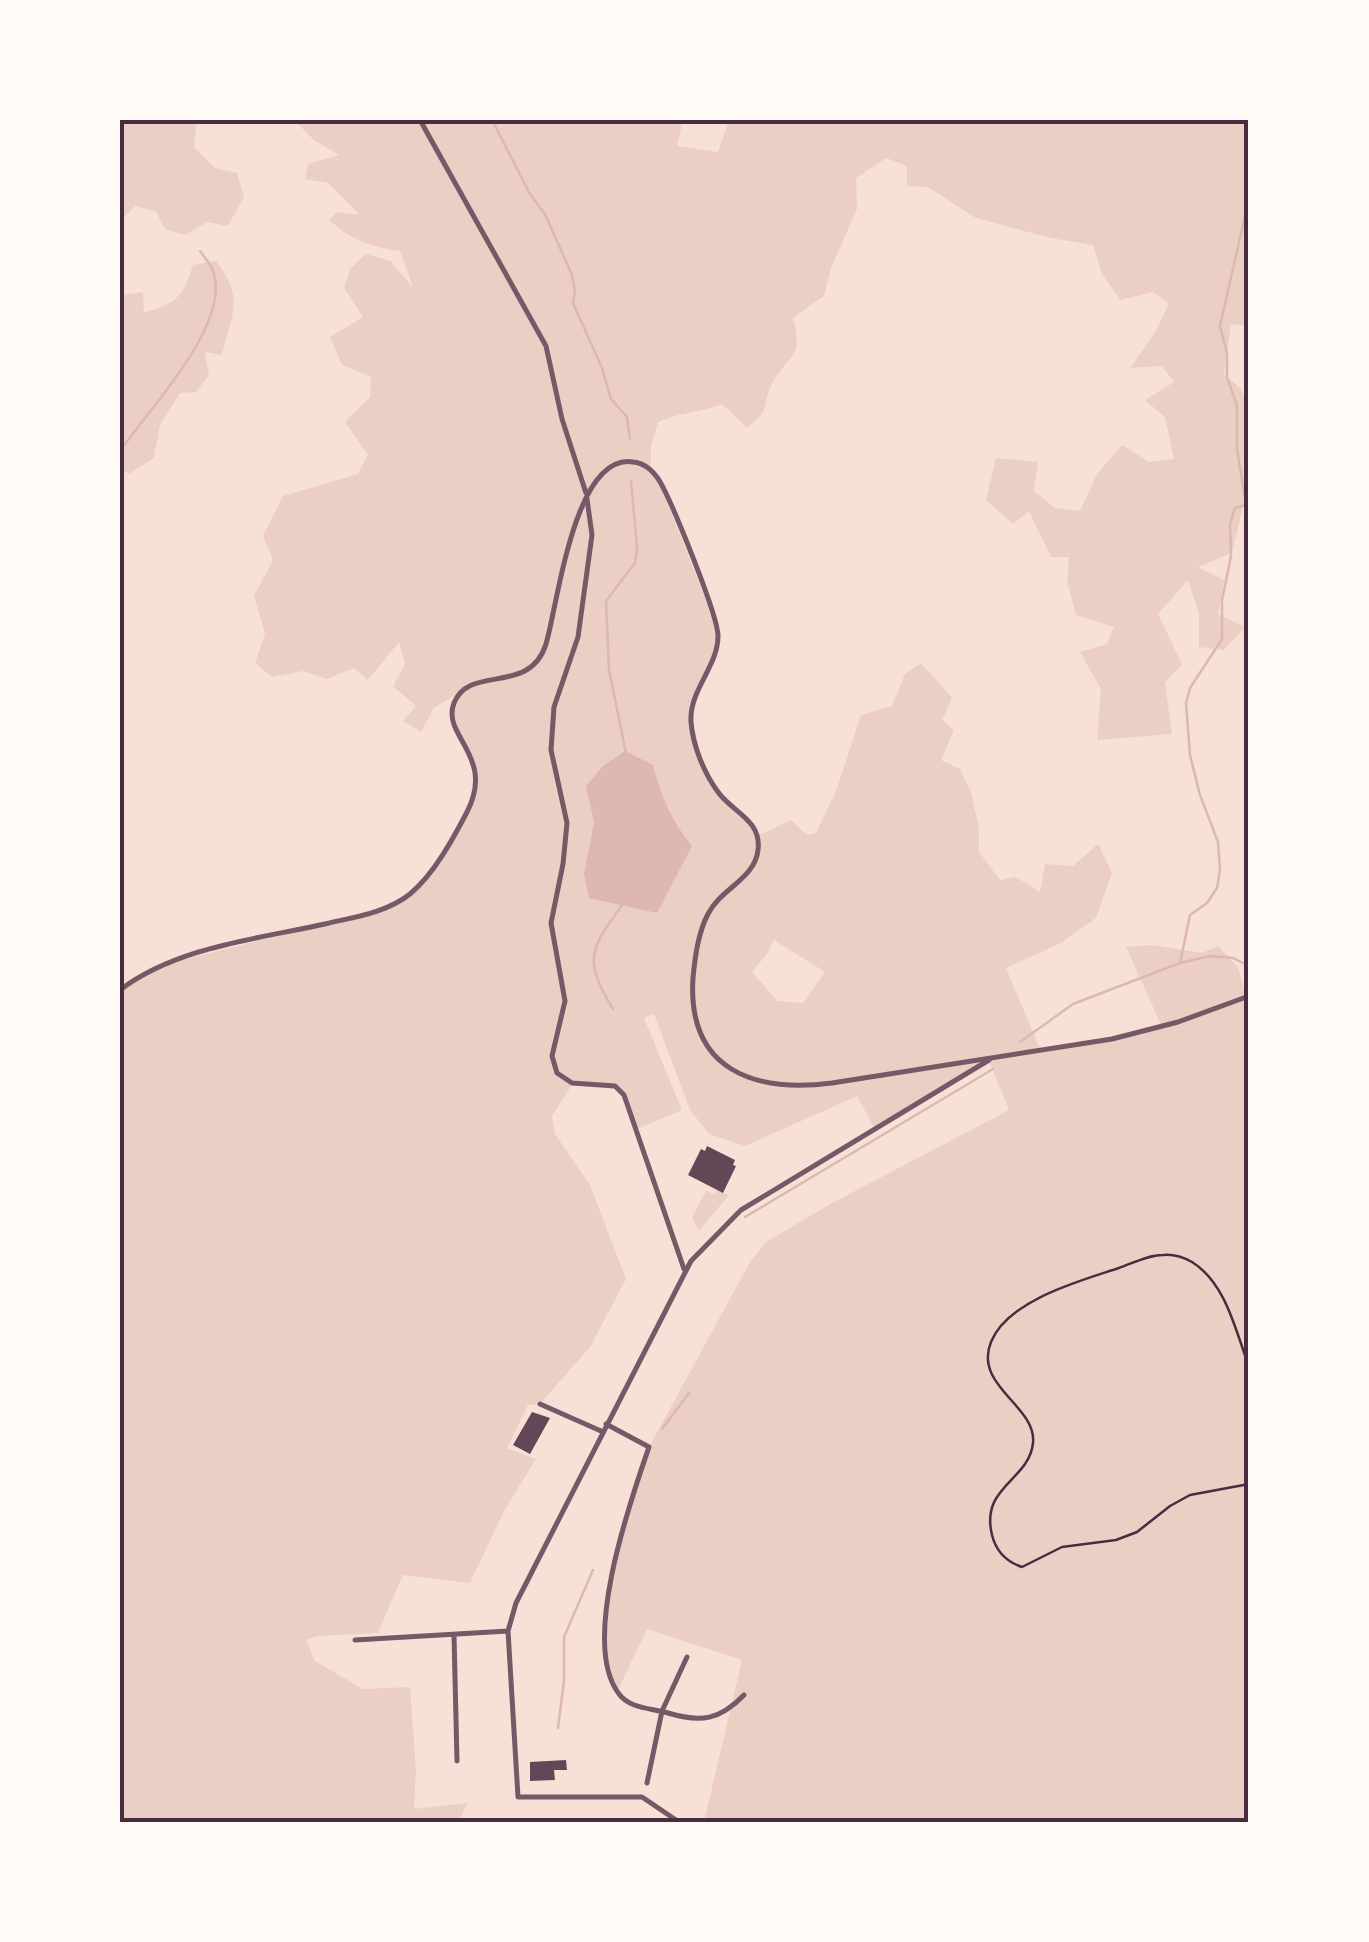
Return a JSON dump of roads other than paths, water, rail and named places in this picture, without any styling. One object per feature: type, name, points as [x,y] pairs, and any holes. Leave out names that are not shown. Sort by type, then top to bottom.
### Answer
[{"type":"street","points":[[420,120],[546,346],[562,419],[587,496],[592,535],[578,637],[554,707],[551,750],[568,823],[551,923],[565,1001],[552,1056],[557,1073],[572,1083],[615,1086],[624,1096],[684,1270]]},
{"type":"street","points":[[120,990],[148,972],[184,958],[380,910],[406,897],[421,883],[469,809],[477,782],[473,758],[453,722],[454,703],[467,688],[520,674],[540,658],[556,588],[587,496],[598,474],[612,464],[637,462],[651,470],[667,498],[717,628],[714,656],[694,701],[693,732],[704,768],[716,790],[749,820],[759,845],[752,868],[714,903],[701,932],[693,999],[697,1024],[709,1048],[724,1064],[762,1083],[832,1083],[1148,1031],[1249,996]]},
{"type":"street","points":[[676,1820],[642,1797],[518,1797],[508,1631],[516,1603],[684,1270],[741,1210],[989,1060]]},
{"type":"street","points":[[540,1404],[602,1432]]},
{"type":"street","points":[[606,1424],[649,1447],[615,1560],[606,1615],[606,1664],[621,1697],[633,1705],[692,1721],[728,1712],[744,1695]]},
{"type":"street","points":[[355,1640],[508,1631]]},
{"type":"street","points":[[454,1634],[457,1761]]},
{"type":"street","points":[[646,1783],[662,1711],[687,1657]]},
{"type":"waterway","points":[[492,120],[530,194],[545,214],[572,275],[573,303],[602,368],[611,399],[627,417],[630,439]]},
{"type":"waterway","points":[[1180,963],[1190,915],[1207,903],[1217,888],[1220,870],[1218,842],[1190,755],[1186,703],[1190,688],[1222,639],[1222,600],[1231,556],[1230,524],[1235,508],[1246,505],[1237,449],[1237,406],[1227,377],[1227,353],[1220,326],[1249,198]]},
{"type":"waterway","points":[[120,451],[184,365],[211,316],[216,292],[213,271],[200,251]]},
{"type":"waterway","points":[[626,753],[609,670],[606,601],[635,563],[631,481]]},
{"type":"waterway","points":[[613,1009],[597,977],[594,954],[623,904]]},
{"type":"waterway","points":[[1020,1042],[1073,1004],[1180,963],[1210,956],[1233,958],[1249,966]]},
{"type":"waterway","points":[[745,1217],[993,1069]]},
{"type":"waterway","points":[[662,1429],[689,1393]]},
{"type":"waterway","points":[[558,1728],[564,1637],[593,1570]]}]
